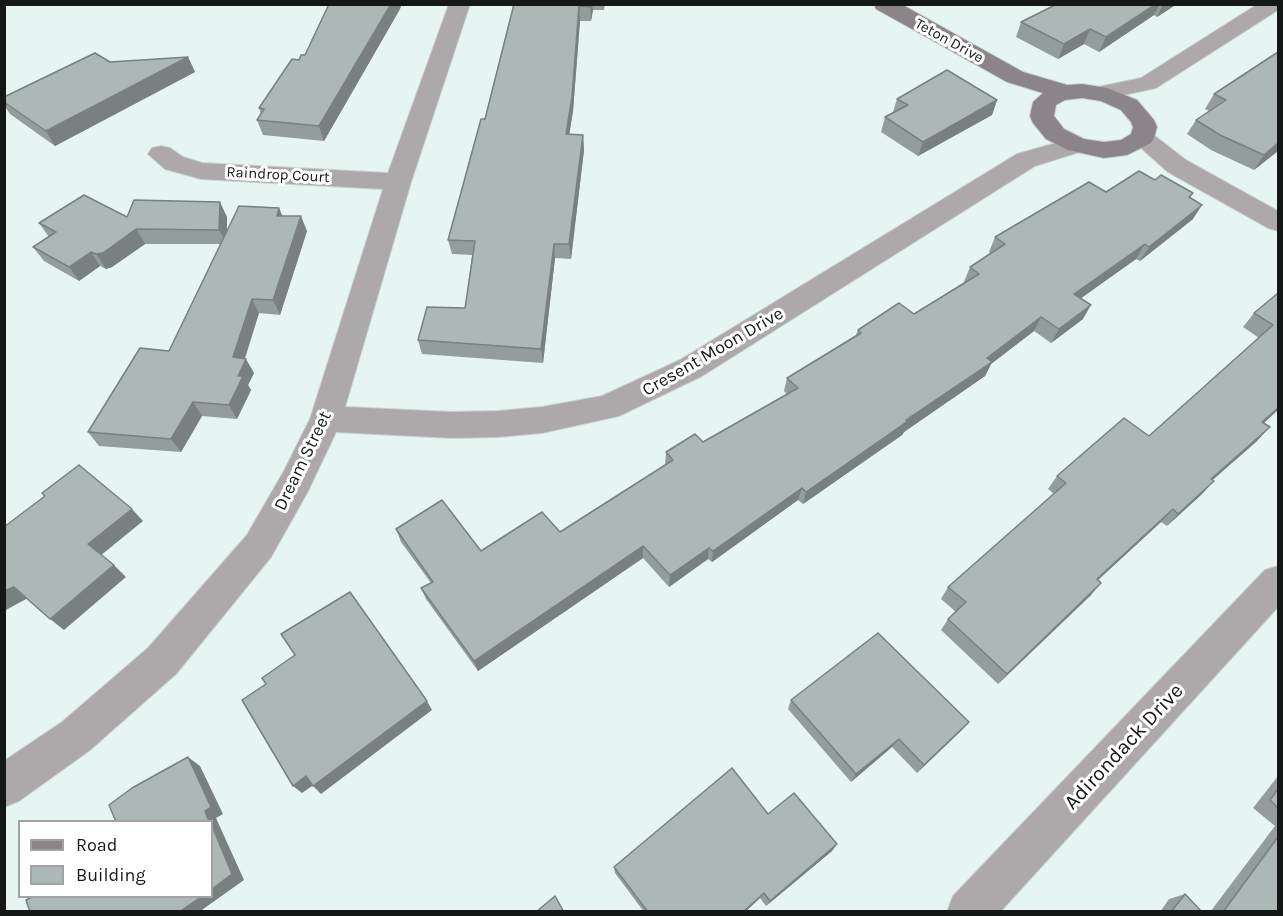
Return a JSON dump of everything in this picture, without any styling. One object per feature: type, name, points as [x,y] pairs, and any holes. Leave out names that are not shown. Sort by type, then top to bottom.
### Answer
[{"type":"street","name":"Dream Street","points":[[4,786],[76,736],[123,698],[162,661],[259,546],[296,481],[326,419],[398,182],[460,4]]},
{"type":"street","name":"Teton Drive","points":[[884,4],[1015,77],[1065,92]]},
{"type":"street","points":[[1101,93],[1148,83],[1274,4]]},
{"type":"street","name":"Teton Drive","points":[[1015,77],[1045,116]]},
{"type":"street","points":[[1137,112],[1148,83]]},
{"type":"street","points":[[1065,92],[1101,93],[1120,100],[1137,112],[1145,127],[1142,138],[1132,146],[1116,150],[1097,150],[1077,145],[1060,137],[1045,116],[1051,97],[1065,92]]},
{"type":"street","name":"Cresent Moon Drive","points":[[1026,160],[1045,116]]},
{"type":"street","points":[[1142,138],[1177,166],[1278,222]]},
{"type":"street","name":"Cresent Moon Drive","points":[[326,419],[452,425],[498,424],[542,420],[608,406],[691,368],[1026,160],[1077,145]]},
{"type":"street","points":[[1116,150],[1177,166]]},
{"type":"street","name":"Raindrop Court","points":[[161,154],[174,163],[201,171],[398,182]]},
{"type":"street","name":"Adirondack Drive","points":[[969,912],[1278,582]]},
{"type":"building","points":[[329,4],[391,4],[319,126],[257,120],[264,109],[259,108],[292,59],[299,60],[301,55],[305,55]]},
{"type":"building","points":[[514,4],[590,4],[590,7],[579,6],[572,97],[566,134],[583,135],[569,244],[554,244],[541,349],[418,340],[427,307],[465,308],[475,241],[448,240],[481,119],[485,119]]},
{"type":"building","points":[[1057,4],[1156,4],[1106,37],[1090,29],[1064,44],[1021,22]]},
{"type":"building","points":[[1278,52],[1278,143],[1264,155],[1220,135],[1196,120],[1226,100],[1214,94]]},
{"type":"building","points":[[95,53],[110,62],[188,57],[46,131],[4,102],[4,97]]},
{"type":"building","points":[[947,70],[997,100],[923,142],[885,117],[908,105],[897,99]]},
{"type":"building","points":[[1139,171],[1155,180],[1161,175],[1193,193],[1189,197],[1202,205],[1149,247],[1145,244],[1074,294],[1091,305],[1059,329],[1041,317],[987,358],[992,362],[806,492],[802,488],[713,551],[709,548],[670,575],[643,546],[474,661],[421,588],[433,582],[396,529],[442,500],[481,551],[542,512],[560,532],[673,460],[666,452],[695,434],[703,442],[798,388],[787,378],[861,333],[858,330],[899,303],[914,314],[979,274],[970,267],[1005,244],[995,237],[1089,182],[1106,192]]},
{"type":"building","points":[[84,195],[127,217],[134,200],[220,202],[219,230],[136,229],[103,253],[91,252],[69,267],[33,247],[56,232],[39,223]]},
{"type":"building","points":[[239,206],[279,208],[277,216],[301,216],[273,300],[252,299],[233,357],[246,359],[238,376],[243,376],[229,405],[193,402],[171,439],[88,432],[140,348],[169,351]]},
{"type":"building","points":[[1278,293],[1278,408],[1262,422],[1270,427],[1211,479],[1214,481],[1178,514],[1173,509],[1097,579],[1101,583],[1007,674],[948,619],[966,602],[948,587],[1066,483],[1057,476],[1124,418],[1149,436],[1273,325],[1254,313]]},
{"type":"building","points":[[79,465],[132,509],[88,544],[114,565],[50,619],[14,587],[4,591],[4,527],[45,496],[42,493]]},
{"type":"building","points":[[350,592],[427,701],[313,786],[306,776],[293,786],[242,700],[266,684],[262,678],[295,655],[281,634]]},
{"type":"building","points":[[878,633],[969,722],[924,765],[899,739],[856,774],[791,700]]},
{"type":"building","points":[[188,757],[211,807],[205,811],[208,820],[115,820],[109,805],[132,788]]},
{"type":"building","points":[[732,768],[768,814],[794,793],[837,844],[770,901],[764,893],[743,912],[648,912],[614,867]]},
{"type":"building","points":[[1278,789],[1278,808],[1270,800]]},
{"type":"building","points":[[213,828],[232,874],[213,888]]},
{"type":"building","points":[[1278,837],[1278,912],[1223,912]]},
{"type":"building","points":[[1185,894],[1202,912],[1171,912]]},
{"type":"building","points":[[555,896],[564,912],[536,912]]},
{"type":"building","points":[[30,898],[200,898],[179,912],[30,912],[26,900]]}]
